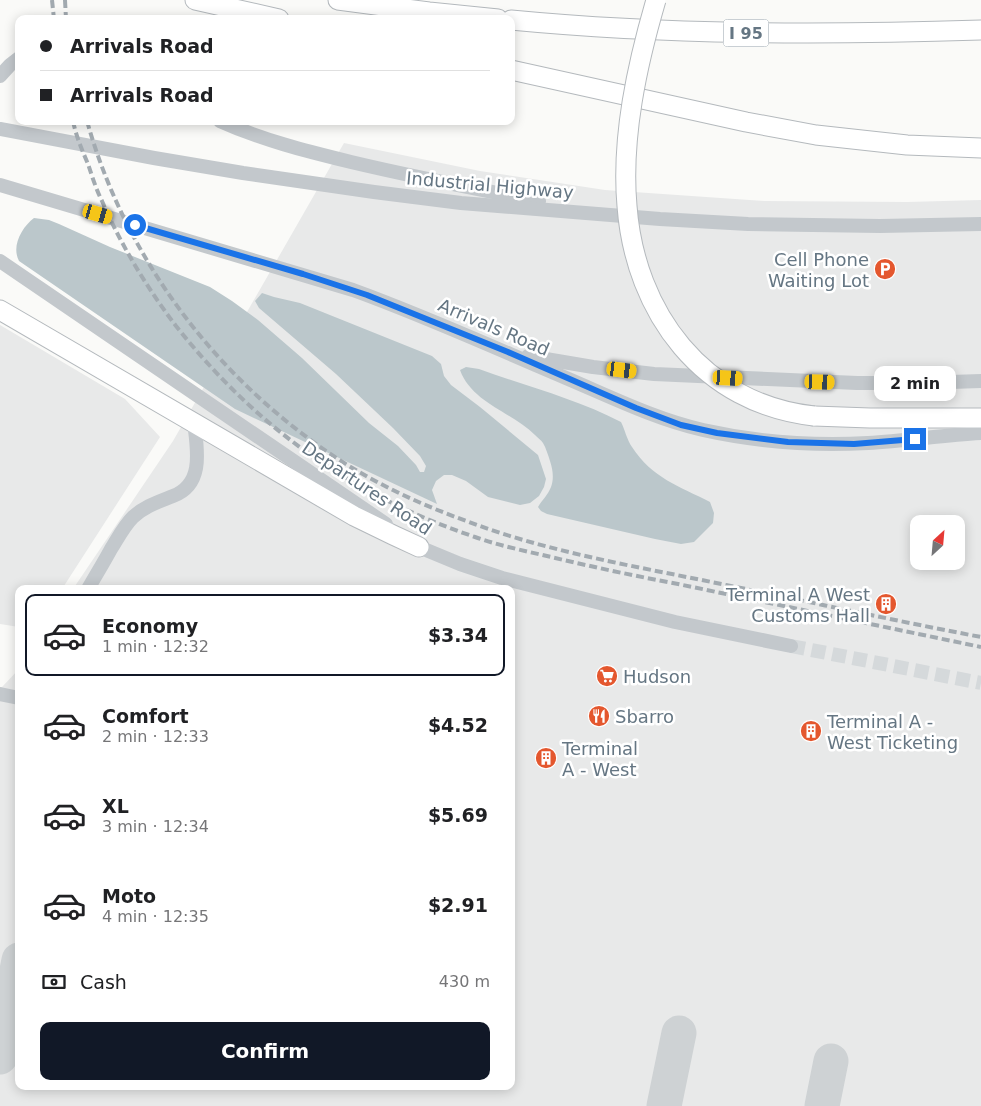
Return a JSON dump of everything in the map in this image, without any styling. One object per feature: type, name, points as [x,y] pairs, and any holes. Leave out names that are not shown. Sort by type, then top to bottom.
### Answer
[{"type":"highway","points":[[195,0],[261,15]]},
{"type":"highway","points":[[338,0],[458,15]]},
{"type":"highway","points":[[656,0],[645,39],[630,122],[626,186],[628,221],[642,276],[654,305],[670,332],[689,356],[705,371],[737,392],[763,405],[791,413],[852,418],[981,418]]},
{"type":"highway","name":"I 95","points":[[515,20],[616,28],[708,32],[848,34],[981,30]]},
{"type":"highway","points":[[515,71],[736,120],[800,132],[860,141],[981,148]]},
{"type":"highway","points":[[2,311],[354,516],[419,547]]},
{"type":"street","points":[[0,76],[15,61]]},
{"type":"street","points":[[230,125],[266,140],[320,155],[463,187],[611,214]]},
{"type":"street","name":"Industrial Highway","points":[[0,129],[172,161],[374,192],[461,203],[695,221],[792,225],[981,224]]},
{"type":"street","name":"Arrivals Road","points":[[0,185],[345,287],[508,352],[636,408],[681,425],[717,433],[788,442],[835,444],[887,442],[981,433]]},
{"type":"street","name":"Departures Road","points":[[0,261],[419,547],[482,572],[524,584],[675,622],[791,646]]},
{"type":"street","points":[[508,352],[593,367],[664,374],[857,383],[981,381]]},
{"type":"street","points":[[90,585],[121,532],[132,518],[151,504],[176,495],[192,481],[198,460],[194,422]]},
{"type":"street","points":[[0,694],[15,697]]},
{"type":"shaded area","points":[[344,143],[480,171],[605,190],[764,201],[907,202],[981,200],[981,1106],[0,1106],[0,687],[15,673],[15,1090],[515,1090],[515,585],[76,585],[173,441]]},
{"type":"shaded area","points":[[34,218],[49,220],[210,287],[232,301],[258,320],[302,358],[369,423],[398,446],[420,472],[424,472],[426,466],[420,456],[393,428],[336,374],[259,308],[255,301],[262,293],[300,303],[432,356],[441,364],[444,376],[451,385],[538,455],[546,479],[544,487],[539,496],[530,503],[520,505],[488,497],[466,481],[452,475],[444,475],[436,481],[432,490],[437,504],[235,409],[19,261],[16,249],[19,237],[25,226]]},
{"type":"shaded area","points":[[0,325],[125,399],[160,437],[65,585],[15,585],[15,626],[0,624]]},
{"type":"shaded area","points":[[466,367],[479,369],[569,400],[621,422],[630,444],[648,466],[677,486],[710,502],[714,513],[713,523],[694,542],[681,544],[547,514],[541,511],[538,507],[550,490],[553,478],[551,464],[544,445],[526,427],[493,406],[474,391],[460,370]]},
{"type":"taxiway","points":[[0,1057],[15,980]]},
{"type":"taxiway","points":[[664,1106],[679,1033]]},
{"type":"taxiway","points":[[822,1106],[831,1061]]},
{"type":"tunnel","points":[[791,646],[981,683]]},
{"type":"railway","points":[[52,0],[54,15]]},
{"type":"railway","points":[[65,0],[66,15]]},
{"type":"railway","points":[[74,125],[96,187],[117,234],[155,297],[176,326],[207,363],[239,396],[274,427],[309,454],[347,479],[387,501],[430,520],[503,546],[614,571],[981,647]]},
{"type":"railway","points":[[88,125],[103,169],[122,214],[146,258],[173,300],[203,339],[237,376],[273,410],[312,441],[348,466],[407,497],[448,514],[500,533],[564,551],[981,637]]},
{"type":"place","name":"Cell Phone Waiting Lot","points":[[885,269]]},
{"type":"place","name":"Terminal A West Customs Hall","points":[[886,604]]},
{"type":"place","name":"Hudson","points":[[607,676]]},
{"type":"place","name":"Sbarro","points":[[599,716]]},
{"type":"place","name":"Terminal A - West Ticketing","points":[[811,731]]},
{"type":"place","name":"Terminal A - West","points":[[546,758]]},
{"type":"route","points":[[135,225],[303,274],[367,295],[508,352],[636,408],[681,425],[717,433],[772,441],[820,444],[854,444],[915,439]]}]
